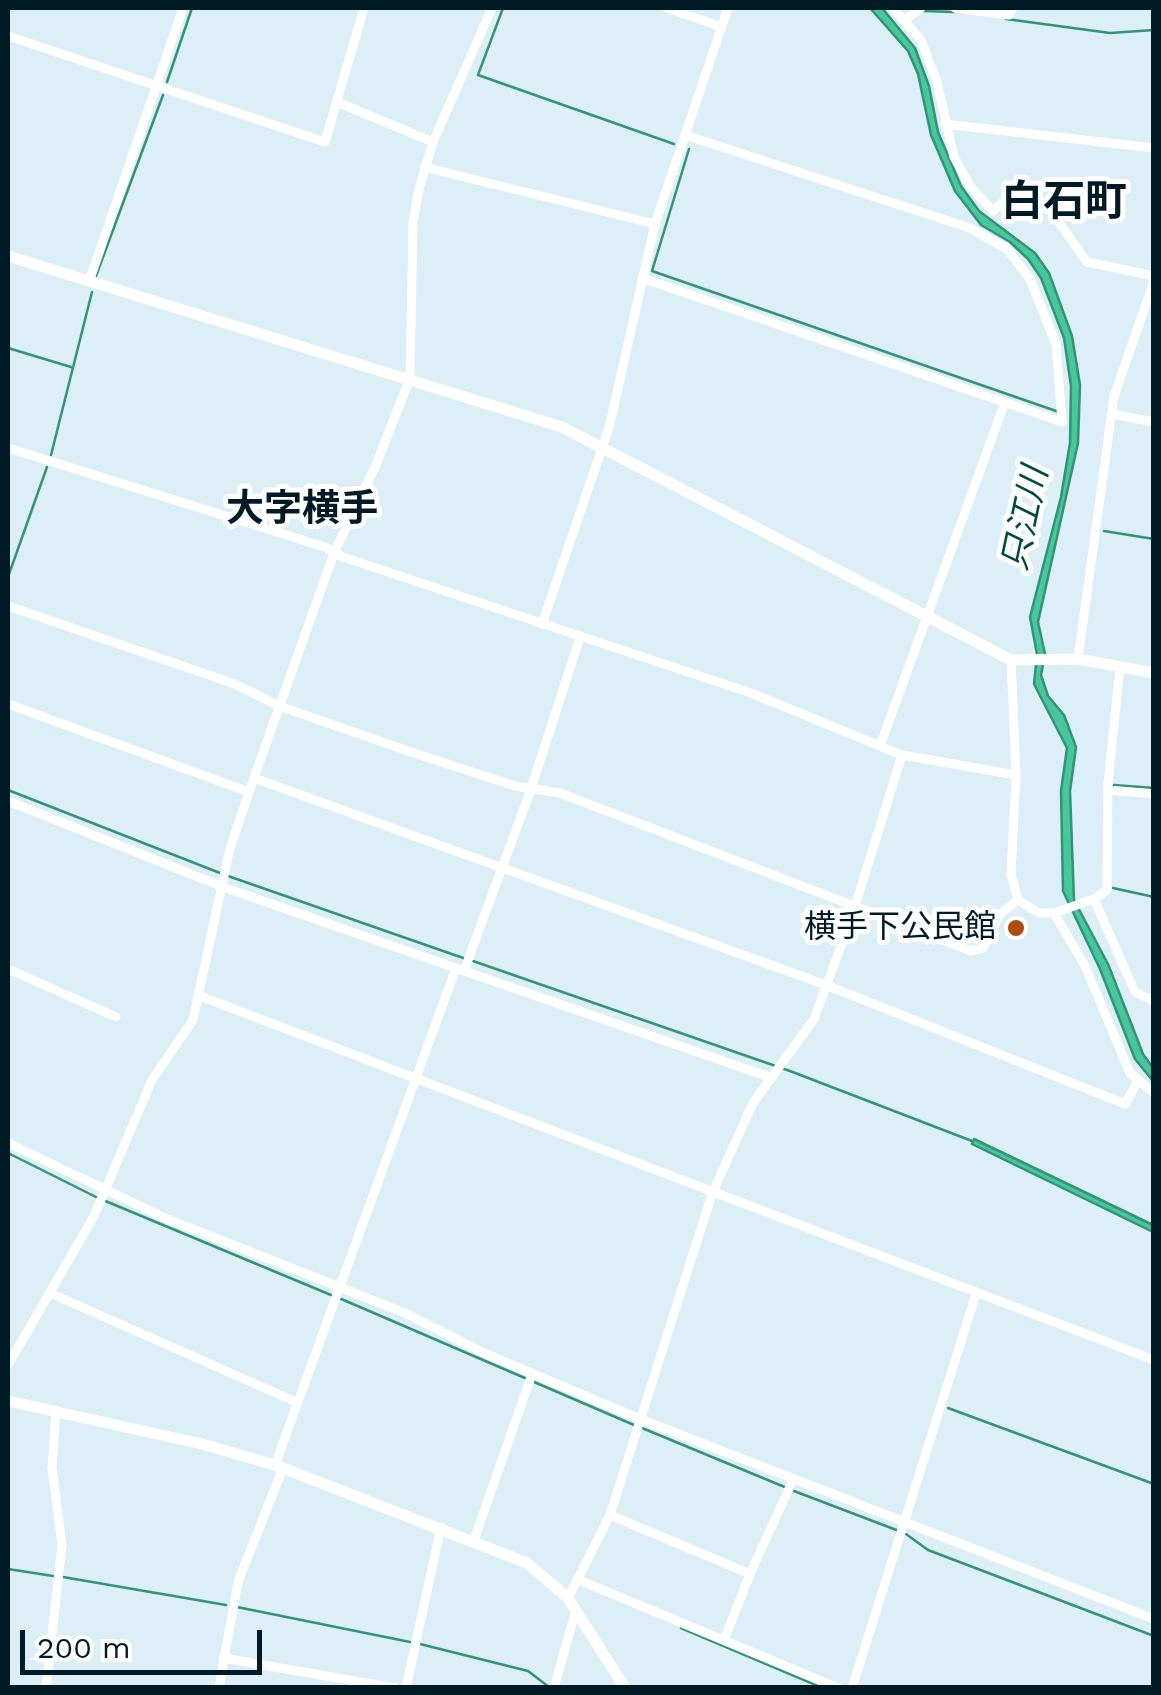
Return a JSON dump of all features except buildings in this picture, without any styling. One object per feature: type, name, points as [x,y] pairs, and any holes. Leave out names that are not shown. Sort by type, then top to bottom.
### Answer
[{"type":"street","points":[[88,282],[183,8]]},
{"type":"street","points":[[8,36],[324,142],[364,8]]},
{"type":"street","points":[[8,1365],[100,1203],[152,1080],[186,1034],[200,996],[225,879],[249,792],[334,553],[376,466],[410,378],[414,222],[424,167],[492,8]]},
{"type":"street","points":[[667,8],[722,27]]},
{"type":"street","points":[[542,624],[603,446],[655,224],[728,8]]},
{"type":"street","points":[[893,8],[922,40],[937,82],[944,124],[970,186],[993,211],[1004,202],[1048,207],[1087,262],[1154,279],[1122,363],[1111,414],[1078,660]]},
{"type":"street","points":[[906,20],[922,8]]},
{"type":"street","points":[[955,8],[1010,15],[1012,8]]},
{"type":"street","points":[[337,102],[433,142]]},
{"type":"street","points":[[944,124],[1154,148]]},
{"type":"street","points":[[642,278],[1062,422],[1056,344],[1030,279],[1007,249],[970,228],[685,135]]},
{"type":"street","points":[[424,167],[655,224]]},
{"type":"street","points":[[8,256],[562,427],[1012,660],[1078,660],[1154,673]]},
{"type":"street","points":[[880,746],[1005,402]]},
{"type":"street","points":[[1111,414],[1154,422]]},
{"type":"street","points":[[8,448],[751,693],[902,755],[1016,776]]},
{"type":"street","points":[[8,606],[236,684],[279,706],[531,789],[560,793],[975,952],[983,948],[1000,914],[1018,900]]},
{"type":"street","points":[[219,1688],[238,1582],[279,1466],[296,1402],[414,1078],[464,964],[531,789],[580,637]]},
{"type":"street","points":[[1012,660],[1016,776],[1011,874],[1018,900],[1039,912],[1054,913],[1106,890],[1108,790],[1120,667]]},
{"type":"street","points":[[8,704],[249,792]]},
{"type":"street","points":[[568,1598],[610,1515],[712,1194],[738,1131],[814,1019],[902,755]]},
{"type":"street","points":[[254,778],[826,984],[1125,1104],[1137,1082]]},
{"type":"street","points":[[1108,790],[1154,794]]},
{"type":"street","points":[[8,801],[774,1076]]},
{"type":"street","points":[[1089,900],[1135,992],[1154,1002]]},
{"type":"street","points":[[1054,913],[1085,966],[1122,1059],[1137,1082],[1154,1094]]},
{"type":"street","points":[[8,969],[116,1017]]},
{"type":"street","points":[[200,996],[1154,1360]]},
{"type":"street","points":[[8,1143],[104,1192],[404,1313],[639,1425],[903,1530],[1154,1619]]},
{"type":"street","points":[[50,1293],[296,1402]]},
{"type":"street","points":[[852,1688],[976,1294]]},
{"type":"street","points":[[474,1540],[532,1374]]},
{"type":"street","points":[[8,1401],[279,1466],[526,1563],[549,1577],[568,1598],[625,1688]]},
{"type":"street","points":[[46,1688],[62,1545],[52,1468],[56,1410]]},
{"type":"street","points":[[724,1640],[790,1486]]},
{"type":"street","points":[[610,1515],[750,1574]]},
{"type":"street","points":[[406,1688],[441,1527]]},
{"type":"street","points":[[578,1580],[838,1688]]},
{"type":"street","points":[[554,1687],[576,1610]]},
{"type":"street","points":[[223,1658],[395,1688]]},
{"type":"shaded area","points":[[870,8],[882,8],[915,48],[929,86],[938,132],[961,186],[979,211],[1035,253],[1049,273],[1072,336],[1080,385],[1078,443],[1038,622],[1045,654],[1041,675],[1048,696],[1064,715],[1076,747],[1070,791],[1074,900],[1108,964],[1143,1054],[1153,1068],[1153,1081],[1135,1059],[1100,969],[1063,891],[1061,791],[1067,748],[1034,684],[1037,654],[1030,617],[1061,497],[1070,443],[1071,386],[1064,338],[1041,278],[1028,259],[1010,242],[981,225],[955,191],[931,135],[918,74],[908,51]]},
{"type":"shaded area","points":[[974,1139],[1153,1225],[1153,1232],[972,1144]]},
{"type":"waterway","points":[[167,82],[192,8]]},
{"type":"waterway","points":[[503,8],[478,75],[674,144]]},
{"type":"waterway","points":[[923,11],[954,12]]},
{"type":"waterway","points":[[1006,19],[1110,33],[1154,30]]},
{"type":"waterway","points":[[96,276],[163,95]]},
{"type":"waterway","points":[[689,149],[652,271],[1059,412]]},
{"type":"waterway","points":[[51,455],[92,292]]},
{"type":"waterway","points":[[8,348],[71,367]]},
{"type":"waterway","points":[[8,577],[47,467]]},
{"type":"waterway","points":[[1104,531],[1154,539]]},
{"type":"waterway","points":[[1114,785],[1154,788]]},
{"type":"waterway","points":[[8,790],[220,873]]},
{"type":"waterway","points":[[228,876],[466,959]]},
{"type":"waterway","points":[[1113,888],[1154,897]]},
{"type":"waterway","points":[[473,961],[790,1071],[972,1141]]},
{"type":"waterway","points":[[8,1153],[96,1197]]},
{"type":"waterway","points":[[103,1200],[331,1295]]},
{"type":"waterway","points":[[339,1298],[634,1425]]},
{"type":"waterway","points":[[948,1408],[1154,1484]]},
{"type":"waterway","points":[[642,1428],[787,1488]]},
{"type":"waterway","points":[[794,1491],[899,1531]]},
{"type":"waterway","points":[[906,1534],[928,1550],[1154,1636]]},
{"type":"waterway","points":[[8,1569],[53,1576]]},
{"type":"waterway","points":[[63,1577],[226,1605]]},
{"type":"waterway","points":[[237,1607],[410,1642]]},
{"type":"waterway","points":[[681,1628],[823,1688]]},
{"type":"waterway","points":[[420,1644],[528,1671],[549,1687]]},
{"type":"place","name":"横手下公民館","points":[[1016,928]]},
{"type":"district","name":"白石町","points":[[1064,203]]},
{"type":"district","name":"大字横手","points":[[302,510]]},
{"type":"water label","name":"只江川","points":[[1026,519]]}]
